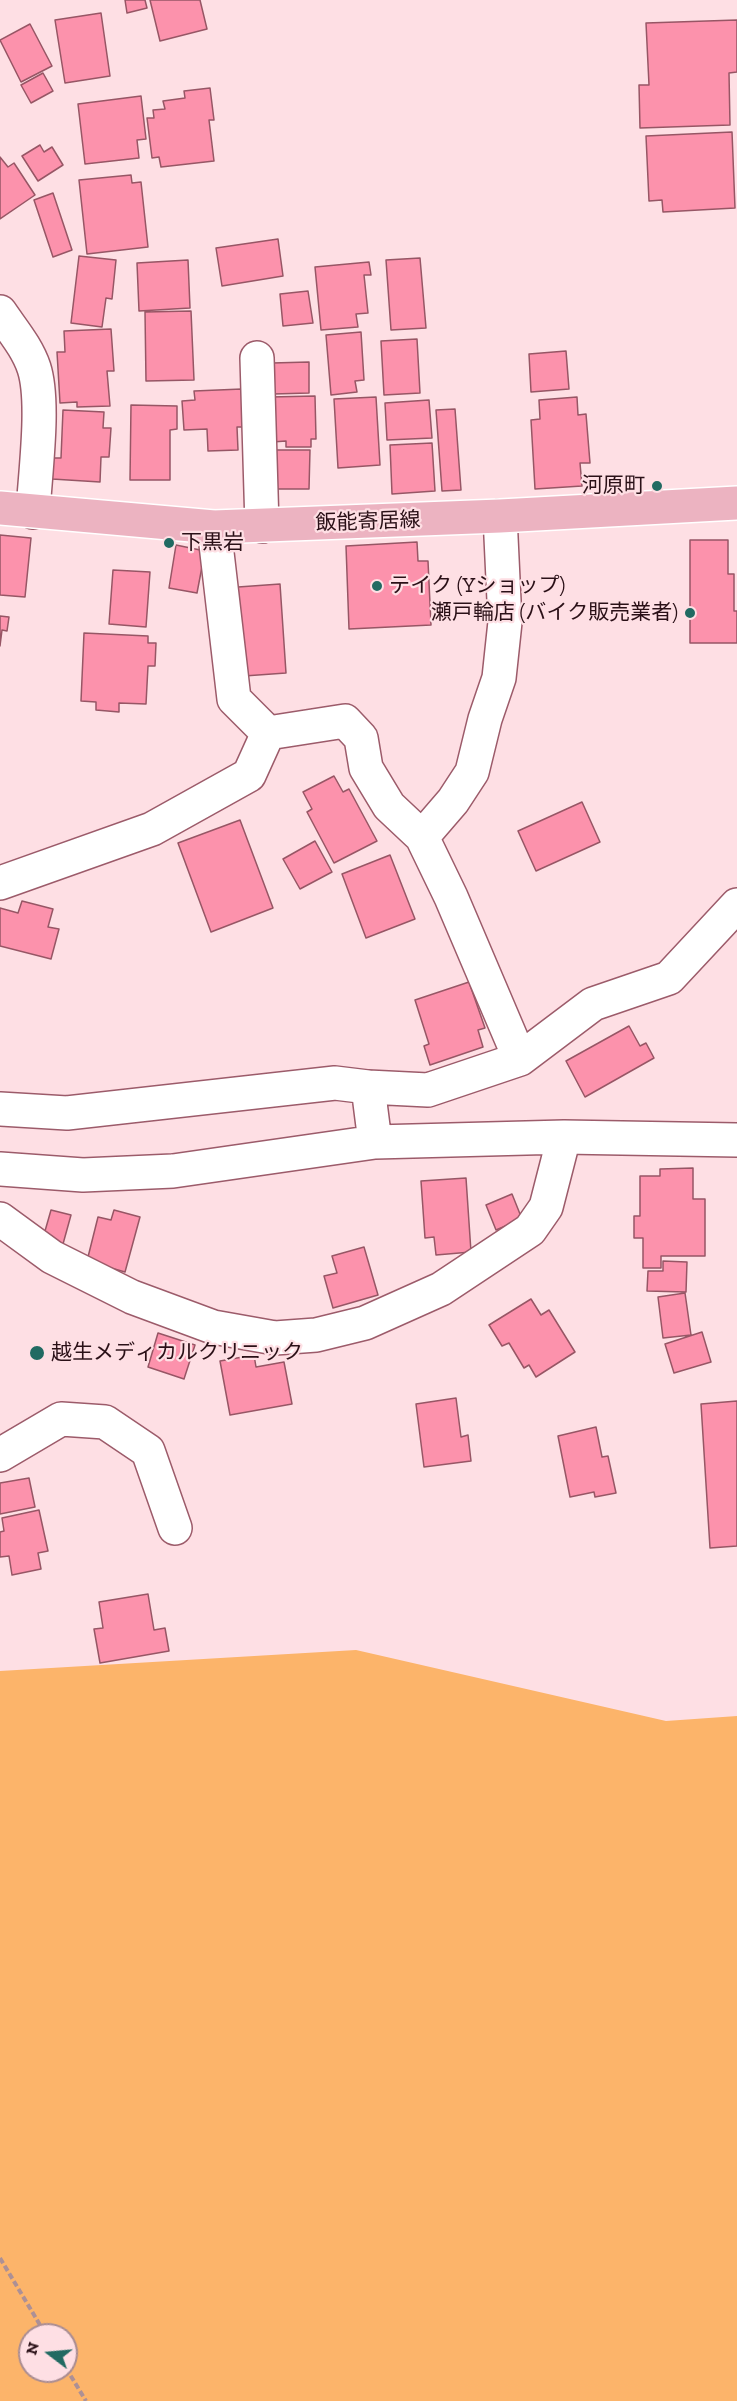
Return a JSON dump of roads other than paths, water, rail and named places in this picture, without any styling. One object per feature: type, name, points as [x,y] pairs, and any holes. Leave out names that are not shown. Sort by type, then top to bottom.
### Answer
[{"type":"main road","name":"飯能寄居線","points":[[0,508],[214,527],[500,516],[737,502]]},
{"type":"street","points":[[0,312],[21,341],[34,369],[38,408],[33,512]]},
{"type":"street","points":[[257,358],[262,526]]},
{"type":"street","points":[[422,837],[453,801],[472,772],[485,719],[499,678],[505,622],[500,516]]},
{"type":"street","points":[[214,527],[234,699],[268,733]]},
{"type":"street","points":[[268,733],[345,721],[361,738],[366,768],[389,806],[422,837],[451,897],[520,1059]]},
{"type":"street","points":[[0,883],[152,829],[239,781],[249,775],[268,733]]},
{"type":"street","points":[[0,1109],[67,1113],[335,1083],[428,1090],[520,1059],[593,1004],[669,978],[737,905]]},
{"type":"street","points":[[368,1087],[375,1142]]},
{"type":"street","points":[[0,1220],[62,1262],[132,1297],[213,1327],[275,1338],[316,1335],[365,1323],[441,1289],[530,1230],[546,1207],[564,1137]]},
{"type":"street","points":[[0,1169],[83,1174],[173,1171],[375,1142],[564,1137],[737,1140]]},
{"type":"street","points":[[0,1455],[61,1419],[105,1422],[148,1450],[175,1528]]},
{"type":"place","name":"河原町","points":[[657,486]]},
{"type":"place","name":"下黒岩","points":[[169,543]]},
{"type":"place","name":"テイク (Yショップ)","points":[[377,586]]},
{"type":"place","name":"瀬戸輪店 (バイク販売業者)","points":[[690,613]]},
{"type":"place","name":"越生メディカルクリニック","points":[[37,1353]]}]
